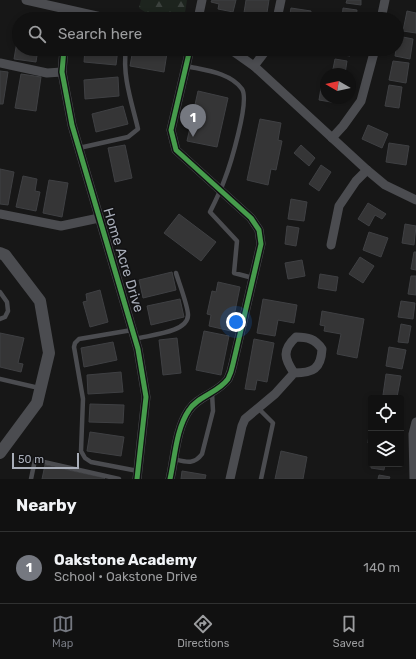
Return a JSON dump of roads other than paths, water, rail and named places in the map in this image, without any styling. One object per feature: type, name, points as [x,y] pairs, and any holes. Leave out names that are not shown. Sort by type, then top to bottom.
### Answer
[{"type":"street","points":[[26,0],[79,12]]},
{"type":"street","points":[[199,12],[202,0]]},
{"type":"street","points":[[278,12],[280,0]]},
{"type":"street","points":[[382,12],[385,0]]},
{"type":"street","name":"Home Acre Drive","points":[[63,56],[62,72],[72,125],[133,334],[146,397],[138,475]]},
{"type":"street","points":[[170,479],[183,422],[189,409],[200,399],[212,392],[228,379],[233,364],[261,244],[259,230],[251,218],[176,150],[171,130],[188,56]]},
{"type":"street","points":[[240,56],[254,66],[366,170],[385,184],[416,200]]},
{"type":"street","points":[[254,66],[262,56]]},
{"type":"street","points":[[332,138],[343,126],[361,101],[373,56]]},
{"type":"street","points":[[0,63],[47,73],[62,72]]},
{"type":"street","points":[[331,245],[339,206],[366,170]]},
{"type":"street","points":[[0,214],[61,226],[99,218]]},
{"type":"street","points":[[0,453],[37,403],[49,353],[40,301],[2,256]]},
{"type":"street","points":[[230,479],[242,426],[245,420],[275,394],[294,373],[305,373],[314,370],[321,361],[322,349],[316,341],[307,337],[296,337],[289,343],[286,352],[286,362],[294,373]]},
{"type":"street","points":[[414,479],[413,434],[416,422]]},
{"type":"lane","points":[[79,148],[128,137],[138,129],[126,78],[124,62],[125,56]]},
{"type":"lane","points":[[186,66],[222,75],[233,81],[242,89],[245,98],[234,151],[220,191],[210,212],[237,241],[234,273],[253,278]]},
{"type":"lane","points":[[138,475],[91,462],[85,458],[81,451],[83,399],[74,347],[75,342],[79,339],[178,329],[185,324],[188,316],[176,273]]},
{"type":"lane","points":[[0,292],[8,305],[8,311],[5,317],[0,319]]},
{"type":"lane","points":[[0,379],[40,388]]},
{"type":"lane","points":[[174,458],[189,462],[198,459],[202,454],[213,412],[212,392]]},
{"type":"lane","points":[[258,408],[273,423],[261,479]]},
{"type":"lane","points":[[30,479],[35,460],[116,479]]},
{"type":"place","name":"Oakstone Academy","points":[[193,137]]}]
